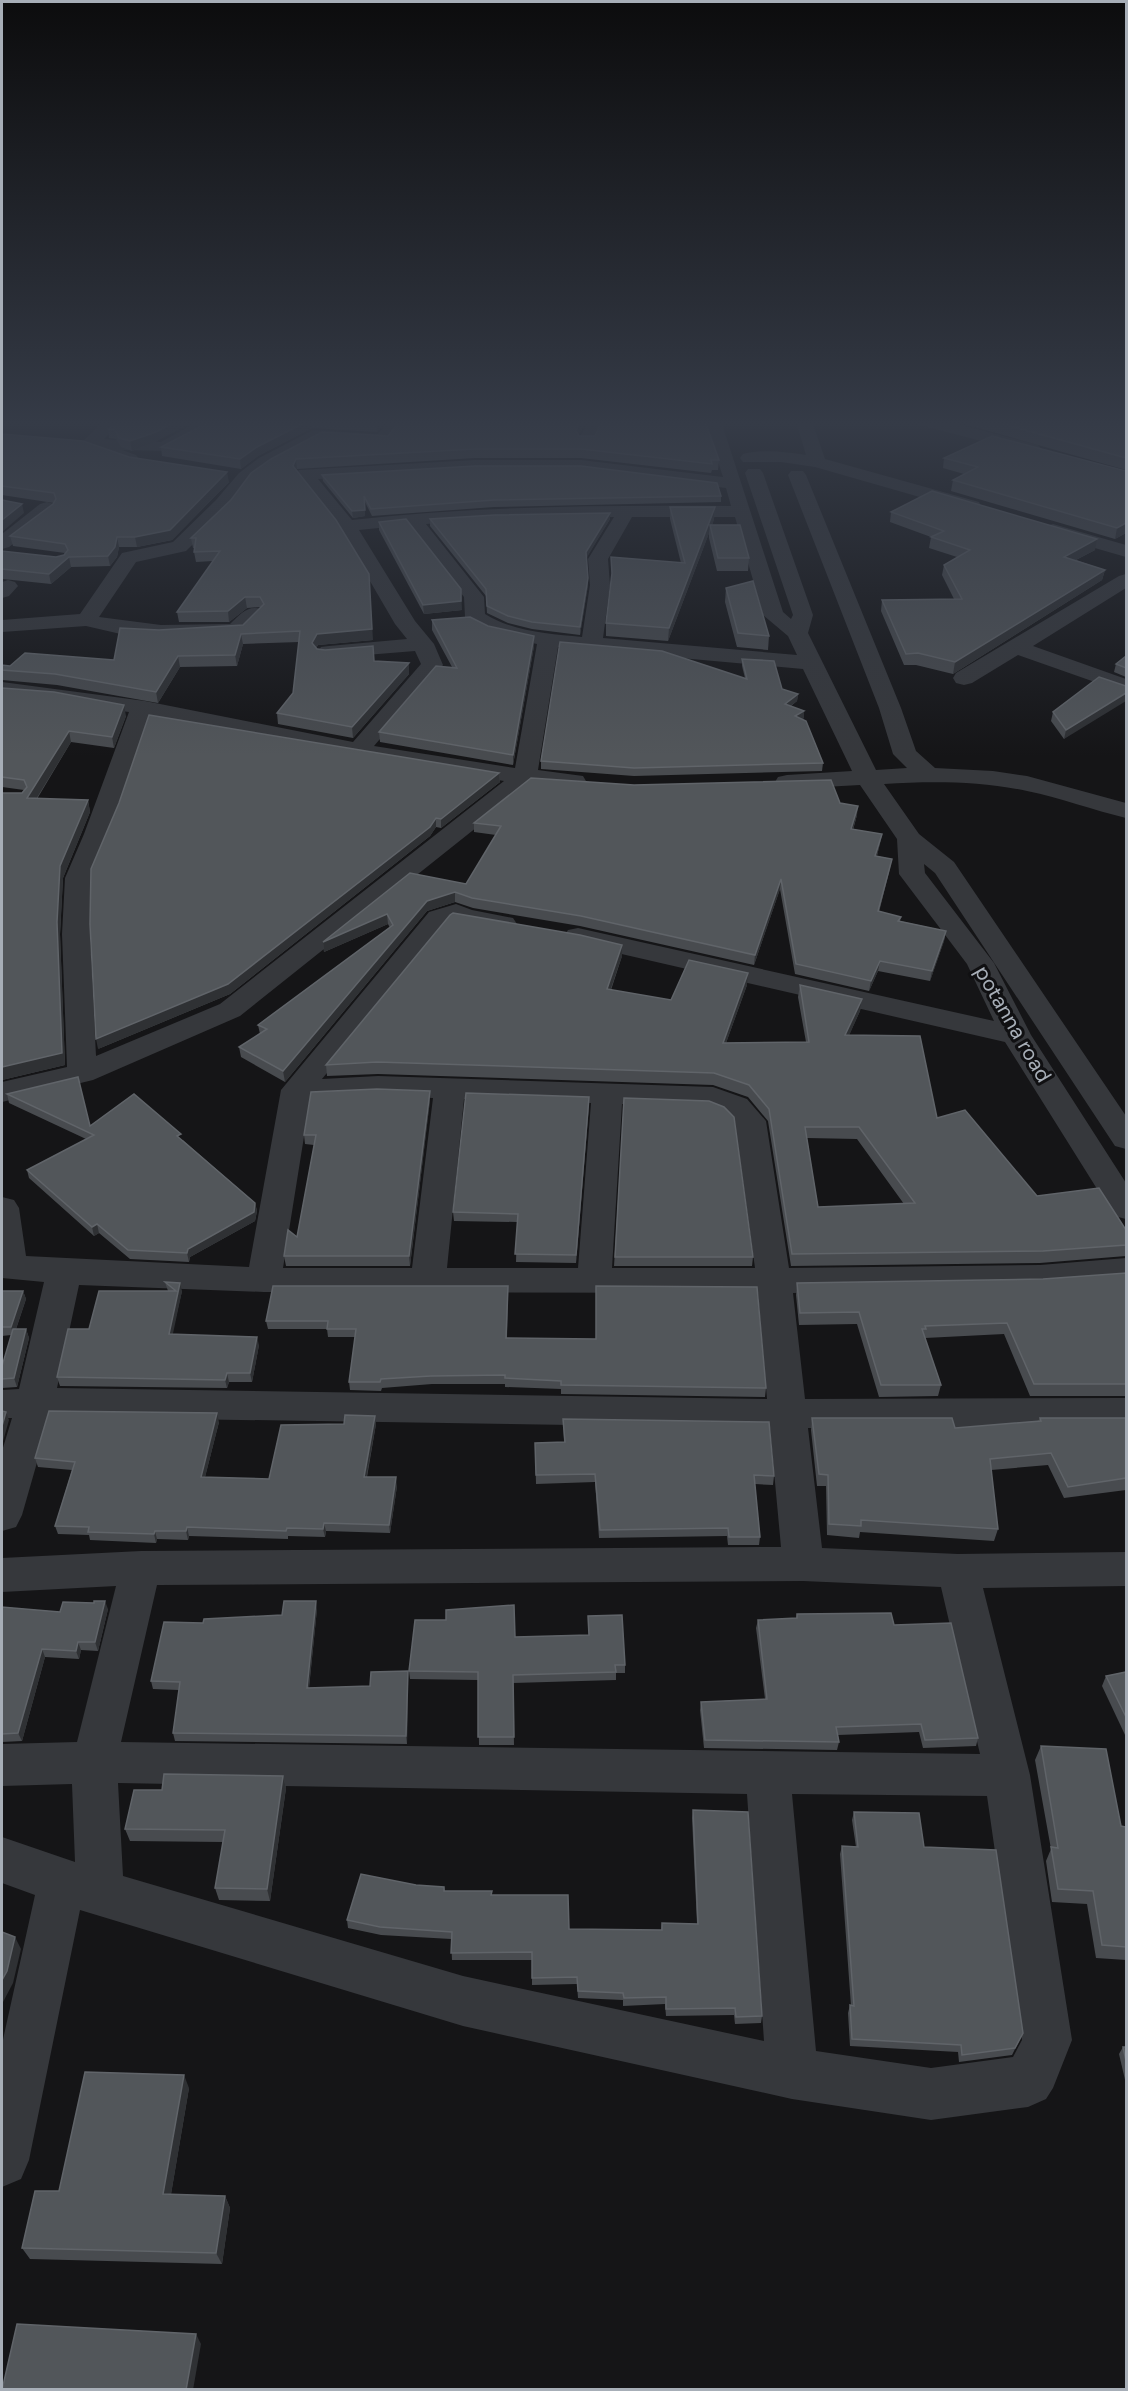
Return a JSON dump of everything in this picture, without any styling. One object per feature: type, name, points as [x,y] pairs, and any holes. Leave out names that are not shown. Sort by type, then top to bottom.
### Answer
[{"type":"street","points":[[5,550],[22,533]]},
{"type":"street","points":[[86,620],[129,556],[179,548],[194,533]]},
{"type":"street","points":[[351,533],[406,624],[423,644],[432,665],[359,749]]},
{"type":"street","points":[[423,533],[474,597],[475,617]]},
{"type":"street","points":[[592,642],[600,585],[598,559],[614,533]]},
{"type":"street","name":"potanna road","points":[[749,533],[773,615],[797,633],[868,779],[910,839],[945,868],[1126,1138]]},
{"type":"street","name":"potanna road","points":[[782,533],[802,615],[797,633]]},
{"type":"street","points":[[820,533],[890,708],[904,754],[916,775]]},
{"type":"street","points":[[1062,533],[1126,551]]},
{"type":"street","points":[[964,678],[1126,580]]},
{"type":"street","points":[[2,626],[86,620],[118,629],[155,633],[236,630],[254,613]]},
{"type":"street","points":[[452,619],[475,617],[496,630],[548,640],[592,642],[811,663]]},
{"type":"street","points":[[406,624],[429,622]]},
{"type":"street","points":[[2,1092],[82,1073],[230,1010],[525,777],[548,640]]},
{"type":"street","points":[[326,652],[423,644]]},
{"type":"street","points":[[1016,647],[1126,686]]},
{"type":"street","points":[[2,689],[57,694],[525,777],[601,783]]},
{"type":"street","points":[[82,1073],[76,933],[78,878],[97,834],[142,709]]},
{"type":"street","points":[[768,782],[916,775],[994,778],[1033,785],[1126,811]]},
{"type":"street","name":"potanna road","points":[[910,839],[912,874],[980,963],[1016,1035],[1126,1208]]},
{"type":"street","points":[[264,1280],[296,1090],[439,918],[456,912],[464,917],[545,930],[728,968],[1016,1035]]},
{"type":"street","points":[[296,1090],[378,1086],[449,1090],[607,1093],[713,1097],[736,1106],[750,1121],[774,1281],[803,1564]]},
{"type":"street","points":[[428,1280],[449,1090]]},
{"type":"street","points":[[594,1280],[607,1093]]},
{"type":"street","points":[[2,1208],[6,1266],[64,1272],[264,1280],[774,1281],[1040,1278],[1126,1270]]},
{"type":"street","points":[[2,1515],[18,1403],[64,1272]]},
{"type":"street","points":[[18,1403],[997,1414],[1126,1412]]},
{"type":"street","points":[[2,1575],[141,1568],[803,1564],[958,1571],[1126,1569]]},
{"type":"street","points":[[2,2160],[46,1957],[73,1890],[94,1762],[141,1568]]},
{"type":"street","points":[[2,1860],[73,1890],[463,2001],[792,2073],[931,2094],[1028,2080],[1047,2040],[1007,1775],[958,1571]]},
{"type":"street","points":[[2,1766],[94,1762],[1007,1775]]},
{"type":"street","points":[[768,1773],[792,2073]]},
{"type":"building","points":[[15,533],[157,533],[135,537],[117,537],[115,547],[108,556],[69,557],[49,574],[2,569],[2,551],[56,557],[64,555],[68,550],[65,544],[10,536]]},
{"type":"building","points":[[197,533],[344,533],[369,574],[372,629],[317,634],[312,643],[317,649],[325,650],[373,646],[374,661],[409,663],[352,727],[277,713],[293,693],[300,631],[241,634],[235,655],[178,656],[156,692],[55,674],[2,670],[2,665],[10,666],[25,653],[114,660],[120,628],[159,630],[243,625],[264,604],[260,597],[245,597],[228,611],[177,612],[220,551],[194,552],[196,538],[191,538]]},
{"type":"building","points":[[385,533],[417,533],[461,589],[461,601],[423,605]]},
{"type":"building","points":[[441,533],[598,533],[586,552],[588,578],[580,627],[532,622],[508,616],[487,606],[486,589]]},
{"type":"building","points":[[677,533],[705,533],[669,628],[606,623],[612,573],[611,557],[685,563]]},
{"type":"building","points":[[712,533],[742,533],[749,558],[718,558]]},
{"type":"building","points":[[941,533],[1075,533],[1097,539],[1064,557],[1105,570],[955,662],[918,653],[906,654],[882,600],[962,599],[944,565],[970,550],[931,537]]},
{"type":"building","points":[[753,581],[769,636],[738,633],[726,588]]},
{"type":"building","points":[[470,617],[488,626],[534,636],[513,755],[379,732],[436,666],[457,668],[432,620]]},
{"type":"building","points":[[560,642],[662,651],[747,679],[742,659],[774,661],[782,689],[798,694],[785,704],[804,711],[795,716],[806,721],[823,763],[634,768],[541,761]]},
{"type":"building","points":[[1126,656],[1126,668],[1116,664]]},
{"type":"building","points":[[1099,677],[1126,686],[1126,693],[1066,730],[1053,712]]},
{"type":"building","points":[[2,688],[54,692],[124,705],[112,737],[69,731],[27,798],[88,800],[60,866],[57,922],[62,1053],[2,1067],[2,793],[22,793],[27,787],[24,780],[2,777]]},
{"type":"building","points":[[149,715],[499,773],[441,819],[436,818],[430,827],[228,984],[96,1039],[90,924],[91,869],[119,803]]},
{"type":"building","points":[[531,778],[634,785],[831,780],[840,803],[858,806],[851,829],[882,834],[875,856],[892,859],[878,911],[901,917],[898,921],[946,931],[932,971],[880,961],[871,981],[796,964],[781,879],[755,955],[581,916],[472,898],[455,892],[427,901],[283,1071],[239,1047],[267,1029],[258,1025],[393,925],[387,914],[323,942],[410,873],[466,884],[501,826],[474,823]]},
{"type":"building","points":[[453,913],[580,935],[622,945],[607,989],[671,1000],[689,960],[748,973],[723,1043],[809,1042],[800,985],[862,999],[845,1035],[920,1036],[937,1118],[965,1110],[1037,1196],[1099,1188],[1126,1230],[1126,1245],[1043,1251],[792,1254],[769,1109],[749,1085],[714,1073],[377,1062],[326,1065]],"holes":[[[805,1127],[859,1127],[915,1203],[818,1207]]]},
{"type":"building","points":[[78,1077],[90,1126],[134,1094],[181,1134],[177,1136],[255,1203],[254,1212],[188,1249],[187,1253],[128,1250],[97,1224],[92,1227],[27,1170],[94,1135],[7,1094]]},
{"type":"building","points":[[377,1089],[430,1091],[409,1256],[284,1256],[288,1230],[297,1237],[316,1135],[304,1135],[311,1092]]},
{"type":"building","points":[[466,1093],[589,1097],[576,1255],[515,1254],[518,1214],[453,1212]]},
{"type":"building","points":[[624,1098],[709,1101],[724,1107],[734,1117],[753,1257],[615,1257]]},
{"type":"building","points":[[1126,1273],[1126,1384],[1034,1384],[1007,1323],[925,1326],[926,1329],[922,1329],[941,1385],[881,1385],[859,1312],[800,1313],[797,1283],[1043,1279]]},
{"type":"building","points":[[165,1282],[180,1283],[169,1334],[257,1337],[250,1373],[227,1373],[225,1380],[57,1377],[68,1329],[89,1329],[99,1291],[176,1291]]},
{"type":"building","points":[[273,1286],[508,1286],[506,1338],[596,1339],[596,1286],[757,1287],[766,1388],[561,1385],[561,1381],[505,1378],[505,1375],[431,1376],[381,1379],[380,1382],[349,1382],[356,1329],[327,1329],[328,1321],[266,1321]]},
{"type":"building","points":[[2,1291],[23,1291],[11,1327],[2,1327]]},
{"type":"building","points":[[13,1329],[26,1329],[14,1378],[2,1379],[2,1366]]},
{"type":"building","points":[[2,1411],[6,1412],[2,1426]]},
{"type":"building","points":[[49,1411],[217,1413],[201,1477],[269,1479],[281,1425],[344,1424],[345,1415],[375,1416],[364,1477],[396,1477],[389,1525],[324,1523],[323,1529],[287,1528],[286,1531],[187,1527],[186,1531],[155,1531],[154,1534],[88,1532],[89,1527],[55,1526],[75,1462],[35,1458]]},
{"type":"building","points":[[812,1418],[952,1418],[955,1428],[1041,1421],[1040,1418],[1126,1418],[1126,1478],[1068,1487],[1051,1453],[990,1459],[998,1529],[861,1520],[861,1526],[829,1524],[828,1475],[819,1474]]},
{"type":"building","points":[[563,1419],[769,1422],[774,1476],[754,1475],[760,1537],[729,1537],[728,1528],[600,1530],[595,1474],[536,1475],[535,1443],[565,1442]]},
{"type":"building","points":[[94,1601],[105,1601],[95,1642],[78,1642],[76,1651],[42,1649],[18,1733],[2,1734],[2,1607],[60,1612],[63,1602],[94,1603]]},
{"type":"building","points":[[284,1601],[316,1601],[307,1688],[370,1686],[371,1672],[408,1671],[406,1736],[173,1733],[180,1682],[151,1681],[164,1622],[203,1623],[204,1619],[282,1615]]},
{"type":"building","points":[[514,1605],[515,1637],[589,1635],[588,1616],[622,1615],[625,1665],[615,1665],[616,1672],[513,1675],[514,1737],[478,1737],[478,1672],[409,1671],[415,1620],[446,1620],[446,1610]]},
{"type":"building","points":[[891,1613],[894,1625],[951,1623],[978,1738],[925,1740],[921,1724],[836,1727],[839,1742],[705,1740],[701,1702],[767,1699],[758,1620],[797,1618],[797,1614]]},
{"type":"building","points":[[1126,1672],[1126,1717],[1106,1676]]},
{"type":"building","points":[[1041,1746],[1106,1749],[1121,1826],[1126,1827],[1126,1947],[1102,1945],[1093,1891],[1058,1889],[1051,1847],[1058,1848]]},
{"type":"building","points":[[164,1774],[283,1776],[267,1889],[215,1888],[225,1830],[125,1829],[134,1790],[162,1790]]},
{"type":"building","points":[[693,1810],[748,1812],[762,2016],[736,2017],[735,2008],[666,2009],[666,1997],[624,1998],[623,1993],[578,1991],[577,1977],[532,1978],[532,1952],[451,1953],[452,1932],[380,1927],[347,1920],[361,1874],[416,1885],[444,1887],[444,1891],[492,1891],[491,1895],[568,1895],[569,1929],[662,1930],[662,1923],[698,1924]]},
{"type":"building","points":[[854,1812],[919,1813],[924,1847],[996,1850],[1023,2033],[1015,2048],[962,2055],[961,2045],[852,2039],[850,2005],[854,2006],[842,1846],[858,1847]]},
{"type":"building","points":[[2,1932],[15,1937],[7,1971],[2,1980]]},
{"type":"building","points":[[85,2072],[184,2075],[163,2194],[225,2196],[216,2253],[22,2248],[35,2191],[59,2191]]},
{"type":"building","points":[[17,2324],[196,2334],[186,2390],[2,2390]]}]
